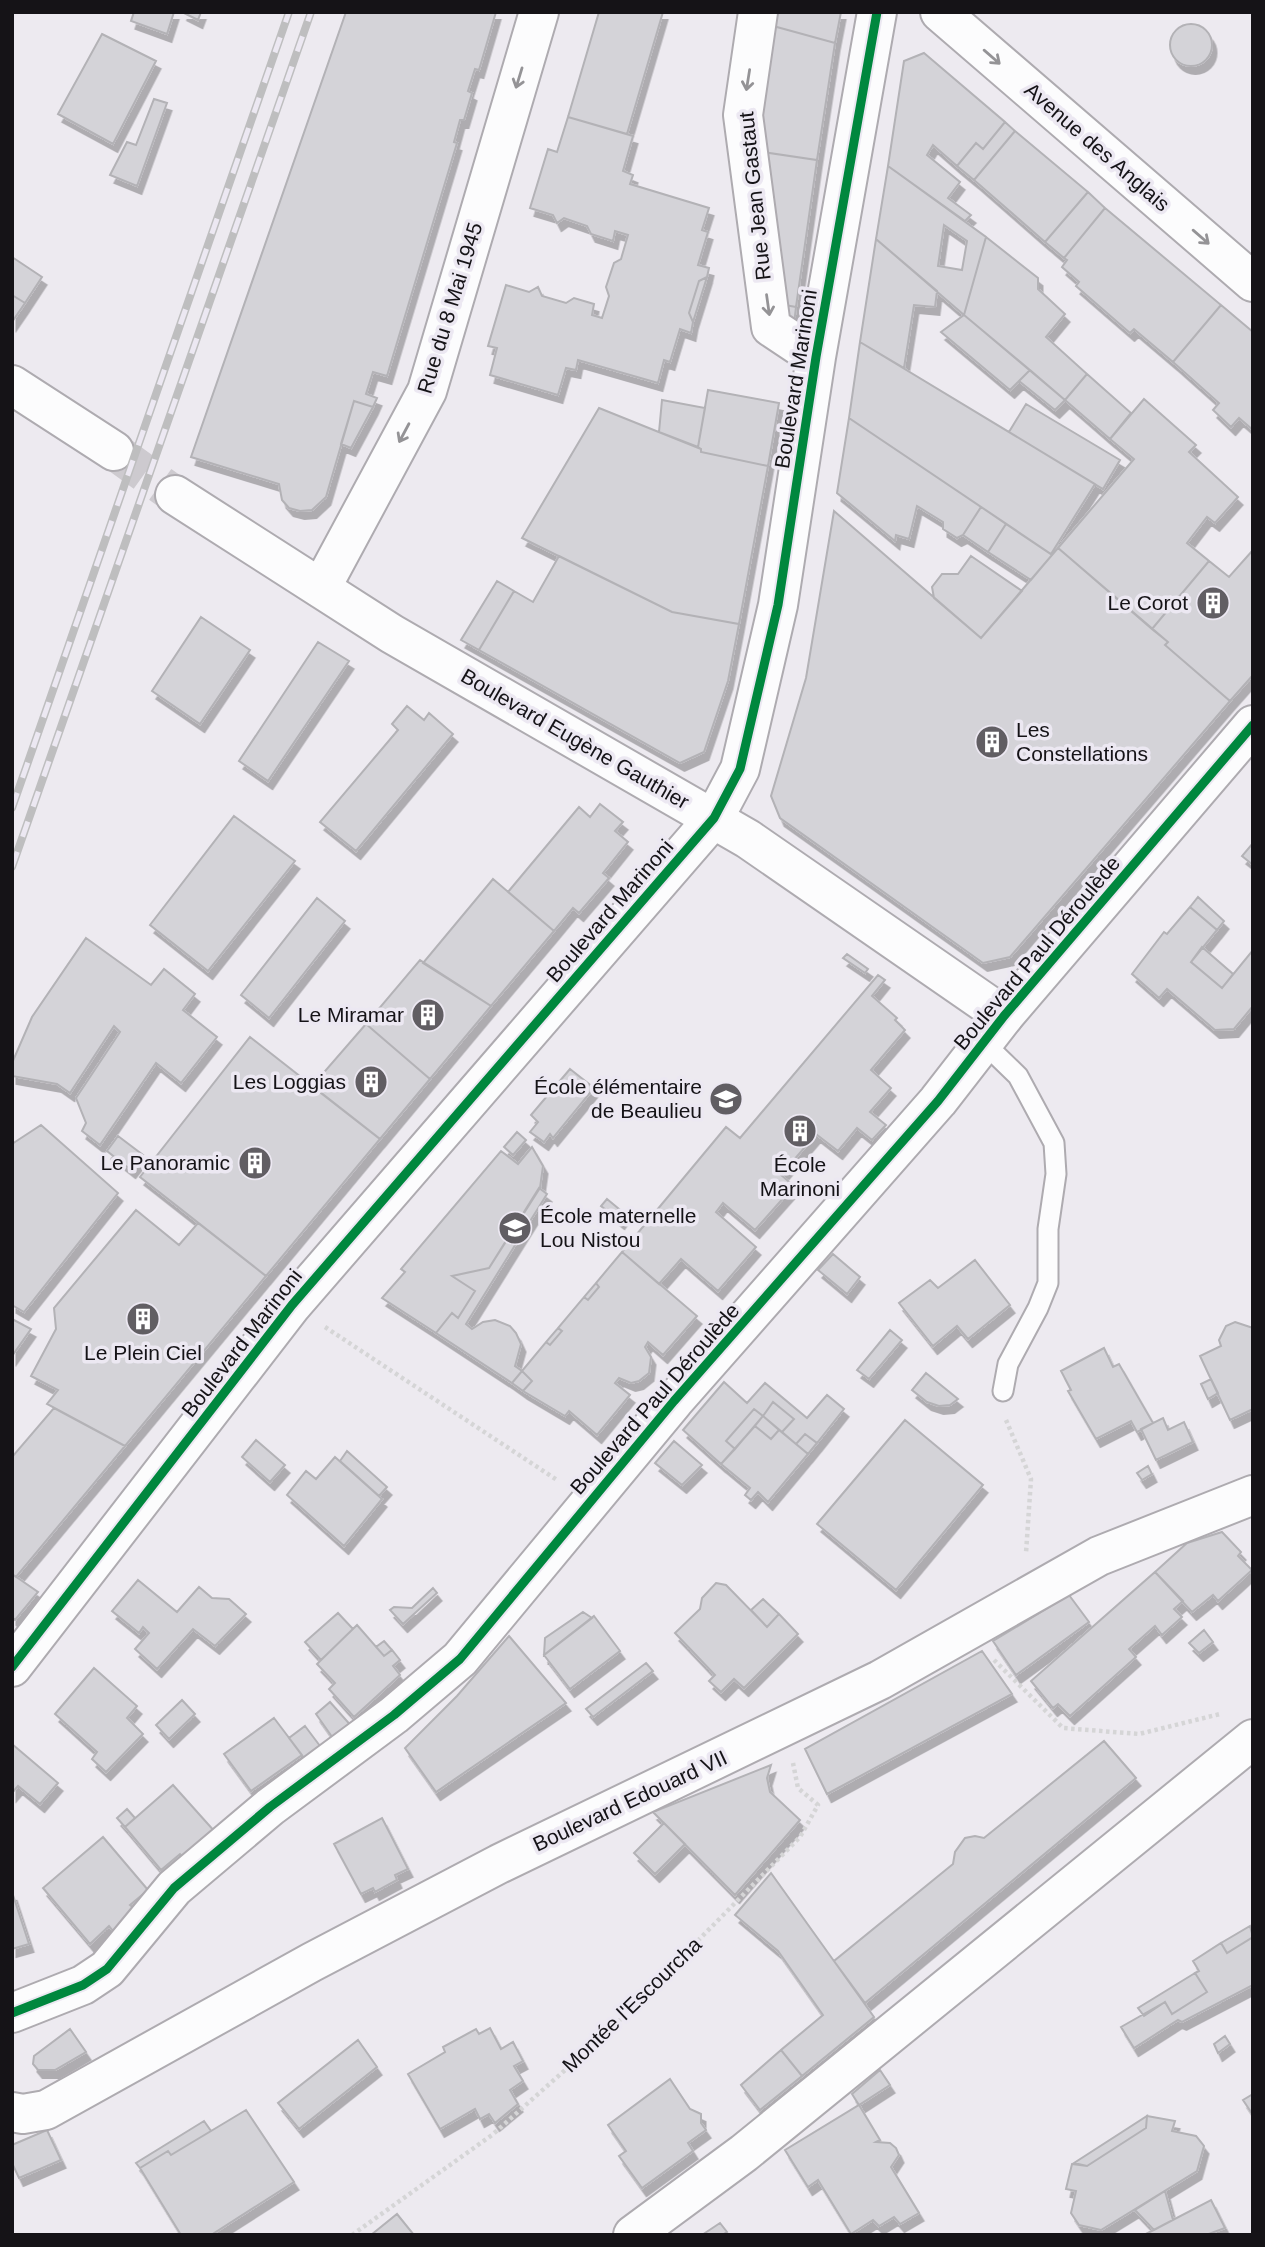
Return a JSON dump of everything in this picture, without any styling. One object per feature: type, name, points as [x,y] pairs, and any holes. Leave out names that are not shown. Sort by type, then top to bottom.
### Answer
[{"type":"street","name":"Rue du 8 Mai 1945","points":[[321,588],[427,391],[539,12]]},
{"type":"street","name":"Rue Jean Gastaut","points":[[758,12],[743,115],[771,327],[816,357]]},
{"type":"street","name":"Boulevard Marinoni","points":[[12,1667],[292,1305],[714,818],[740,769],[778,605],[816,357],[877,12]]},
{"type":"street","name":"Avenue des Anglais","points":[[940,12],[1253,282]]},
{"type":"street","points":[[12,385],[114,450]]},
{"type":"street","name":"Boulevard Eugène Gauthier","points":[[175,495],[392,635],[714,818],[994,1030]]},
{"type":"street","name":"Boulevard Paul Déroulède","points":[[12,2013],[83,1986],[107,1969],[174,1888],[270,1807],[394,1715],[460,1659],[590,1500],[938,1101],[994,1030],[1253,725]]},
{"type":"street","name":"Boulevard Edouard VII","points":[[12,2112],[23,2114],[46,2110],[300,1968],[499,1864],[880,1680],[1099,1556],[1253,1495]]},
{"type":"street","points":[[633,2235],[744,2153],[1242,1725]]},
{"type":"lane","points":[[994,1030],[1054,1143],[1056,1174],[1048,1229],[1048,1283],[1038,1308],[1008,1364],[1003,1391]]},
{"type":"path","points":[[292,1305],[436,1403],[590,1500]]},
{"type":"path","points":[[1003,1391],[1007,1425],[1031,1479],[1026,1558]]},
{"type":"path","points":[[972,1627],[989,1654],[1063,1728],[1139,1734],[1242,1725]]},
{"type":"building","points":[[134,12],[174,12],[167,34],[131,21]]},
{"type":"building","points":[[182,12],[201,12],[198,20]]},
{"type":"building","points":[[346,12],[496,12],[479,70],[475,69],[468,91],[472,93],[464,120],[460,120],[454,142],[457,143],[387,376],[373,372],[366,394],[377,398],[373,407],[354,401],[326,497],[312,510],[300,511],[289,508],[282,500],[279,484],[191,457]]},
{"type":"building","points":[[599,12],[663,12],[627,134],[568,117]]},
{"type":"building","points":[[771,12],[841,12],[835,43],[766,24]]},
{"type":"building","points":[[766,24],[835,43],[817,160],[763,152],[753,100]]},
{"type":"building","points":[[1191,24],[1206,30],[1212,45],[1206,60],[1191,66],[1176,60],[1170,45],[1176,30]]},
{"type":"building","points":[[102,34],[156,61],[113,144],[58,114]]},
{"type":"building","points":[[924,53],[1005,122],[983,149],[976,143],[957,166],[933,145],[927,155],[960,182],[948,198],[971,215],[965,221],[888,166],[904,61]]},
{"type":"building","points":[[154,99],[167,103],[137,186],[110,175],[127,142],[136,145]]},
{"type":"building","points":[[568,117],[633,136],[623,171],[633,175],[630,184],[709,208],[702,230],[708,232],[698,265],[709,268],[707,277],[699,281],[689,313],[693,322],[691,333],[680,329],[670,362],[664,360],[658,383],[578,360],[576,370],[566,368],[558,395],[490,375],[497,348],[488,346],[506,285],[529,292],[538,287],[542,296],[566,303],[574,298],[594,304],[592,315],[602,318],[609,296],[606,287],[614,263],[621,259],[628,235],[615,231],[613,241],[591,234],[587,226],[564,218],[557,223],[553,215],[530,208],[548,149],[557,152]]},
{"type":"building","points":[[1005,122],[1015,131],[974,180],[957,166],[976,143],[983,149]]},
{"type":"building","points":[[1015,131],[1088,192],[1045,242],[974,180]]},
{"type":"building","points":[[763,152],[817,160],[796,307],[785,305]]},
{"type":"building","points":[[888,166],[986,237],[964,315],[876,239]],"holes":[[[944,225],[967,241],[962,270],[938,266]]]},
{"type":"building","points":[[1088,192],[1105,208],[1064,258],[1045,242]]},
{"type":"building","points":[[1105,208],[1221,305],[1173,362],[1134,329],[1130,333],[1076,286],[1079,282],[1062,267],[1067,260],[1064,258]]},
{"type":"building","points":[[986,237],[1038,278],[1038,289],[1065,314],[1046,337],[1087,374],[1065,400],[964,315]]},
{"type":"building","points":[[876,239],[937,291],[935,307],[914,305],[904,368],[860,342]]},
{"type":"building","points":[[12,257],[42,277],[25,303],[12,295]]},
{"type":"building","points":[[707,277],[693,322],[689,313],[699,281]]},
{"type":"building","points":[[12,295],[25,303],[12,322]]},
{"type":"building","points":[[785,305],[796,307],[793,332]]},
{"type":"building","points":[[1221,305],[1253,332],[1253,430],[1239,418],[1231,427],[1213,410],[1219,403],[1173,362]]},
{"type":"building","points":[[964,315],[1030,370],[1010,390],[941,332]]},
{"type":"building","points":[[860,342],[1095,484],[1051,554],[849,418]]},
{"type":"building","points":[[1030,370],[1065,400],[1055,410],[1019,381]]},
{"type":"building","points":[[1087,374],[1131,413],[1110,439],[1065,400]]},
{"type":"building","points":[[708,390],[779,403],[768,466],[701,452],[698,447]]},
{"type":"building","points":[[1144,399],[1196,445],[1189,452],[1238,497],[1215,523],[1207,517],[1187,543],[1209,561],[1152,629],[1058,548],[1134,459],[1110,439]]},
{"type":"building","points":[[662,400],[705,408],[698,447],[659,432]]},
{"type":"building","points":[[354,401],[373,407],[351,448],[341,444]]},
{"type":"building","points":[[1026,404],[1120,460],[1103,489],[1009,432]]},
{"type":"building","points":[[599,408],[701,449],[701,452],[768,466],[739,624],[672,612],[522,538]]},
{"type":"building","points":[[849,418],[981,507],[963,535],[957,538],[943,529],[943,522],[917,506],[909,539],[896,535],[895,541],[837,493]]},
{"type":"building","points":[[981,507],[1006,524],[988,552],[963,535]]},
{"type":"building","name":"Les Constellations","points":[[834,511],[981,638],[1058,548],[1168,642],[1165,645],[1230,701],[1010,957],[983,963],[780,818],[771,796],[806,678]]},
{"type":"building","points":[[1006,524],[1052,555],[1031,580],[988,552]]},
{"type":"building","name":"Le Corot","points":[[1253,550],[1253,675],[1230,701],[1165,645],[1168,642],[1152,629],[1209,561],[1229,577]]},
{"type":"building","points":[[559,556],[672,612],[739,624],[728,681],[704,752],[680,763],[479,650],[514,591],[533,602]]},
{"type":"building","points":[[971,556],[1022,591],[981,638],[934,598],[932,587],[942,574],[958,574]]},
{"type":"building","points":[[497,581],[514,591],[479,650],[461,640]]},
{"type":"building","points":[[201,617],[250,650],[200,724],[152,691]]},
{"type":"building","points":[[318,642],[349,661],[268,781],[239,761]]},
{"type":"building","points":[[407,706],[424,720],[429,713],[453,734],[356,851],[320,822],[398,730],[392,724]]},
{"type":"building","points":[[600,804],[623,822],[615,831],[628,842],[603,873],[609,878],[579,913],[573,908],[554,931],[508,892],[579,807],[590,817]]},
{"type":"building","points":[[234,816],[295,861],[208,971],[150,925]]},
{"type":"building","points":[[1253,843],[1253,865],[1242,856]]},
{"type":"building","points":[[493,879],[554,931],[491,1006],[423,963]]},
{"type":"building","points":[[1198,897],[1224,921],[1217,930],[1190,907]]},
{"type":"building","points":[[317,898],[345,921],[269,1018],[241,995]]},
{"type":"building","points":[[1190,907],[1217,930],[1191,962],[1222,988],[1253,950],[1253,1006],[1234,1029],[1215,1030],[1167,989],[1159,998],[1132,974],[1164,932],[1167,934]]},
{"type":"building","points":[[86,938],[151,985],[164,969],[195,994],[183,1010],[217,1037],[181,1083],[156,1063],[100,1145],[82,1131],[86,1123],[76,1098],[120,1032],[114,1026],[70,1093],[57,1084],[12,1076],[12,1063],[32,1017]]},
{"type":"building","points":[[1202,947],[1233,974],[1222,988],[1191,962]]},
{"type":"building","points":[[847,954],[868,969],[865,973],[843,958]]},
{"type":"building","name":"Le Miramar","points":[[420,960],[491,1006],[430,1079],[366,1024]]},
{"type":"building","name":"École Marinoni","points":[[878,975],[885,980],[872,996],[897,1018],[895,1020],[905,1030],[871,1070],[891,1088],[870,1112],[886,1125],[872,1140],[857,1128],[838,1151],[816,1134],[781,1175],[794,1186],[755,1230],[723,1203],[716,1212],[756,1247],[718,1291],[681,1259],[659,1284],[622,1252],[726,1127],[740,1138]]},
{"type":"building","name":"Les Loggias","points":[[366,1024],[430,1079],[380,1139],[312,1086]]},
{"type":"building","name":"Le Panoramic","points":[[250,1037],[380,1139],[266,1276],[140,1177]]},
{"type":"building","points":[[570,1069],[594,1088],[553,1138],[550,1134],[544,1142],[530,1132],[538,1122],[531,1115]]},
{"type":"building","points":[[41,1125],[118,1193],[24,1312],[12,1305],[12,1144]]},
{"type":"building","points":[[517,1132],[526,1140],[513,1155],[504,1147]]},
{"type":"building","points":[[118,1136],[143,1155],[131,1170],[107,1151]]},
{"type":"building","points":[[532,1147],[543,1166],[540,1188],[489,1268],[452,1276],[475,1291],[458,1318],[452,1313],[436,1333],[382,1298],[405,1272],[401,1269],[501,1151],[518,1164]]},
{"type":"building","points":[[539,1188],[547,1194],[466,1324],[472,1329],[483,1322],[495,1320],[510,1326],[516,1333],[521,1344],[515,1366],[522,1371],[512,1383],[436,1333],[452,1313],[458,1318],[475,1291],[452,1276],[489,1268]]},
{"type":"building","points":[[607,1199],[625,1214],[620,1221],[601,1206]]},
{"type":"building","name":"Le Plein Ciel","points":[[136,1210],[179,1245],[198,1223],[266,1276],[125,1446],[47,1404],[58,1390],[31,1376],[56,1329],[54,1308]]},
{"type":"building","points":[[622,1252],[697,1316],[663,1355],[648,1342],[645,1347],[651,1357],[649,1373],[639,1381],[631,1383],[619,1378],[615,1383],[630,1395],[597,1435],[569,1411],[565,1416],[523,1391],[532,1381],[522,1371],[546,1342],[550,1345],[562,1331],[558,1328],[584,1297],[588,1300],[599,1287],[596,1283]]},
{"type":"building","points":[[833,1254],[860,1277],[847,1294],[818,1270]]},
{"type":"building","points":[[975,1260],[1010,1305],[968,1339],[957,1326],[933,1346],[899,1303],[930,1280],[938,1288]]},
{"type":"building","points":[[596,1283],[599,1287],[588,1300],[584,1297]]},
{"type":"building","points":[[12,1319],[31,1329],[12,1356]]},
{"type":"building","points":[[1235,1322],[1253,1328],[1253,1409],[1230,1420],[1200,1356],[1221,1346],[1219,1340],[1226,1326]]},
{"type":"building","points":[[558,1328],[562,1331],[550,1345],[546,1342]]},
{"type":"building","points":[[890,1330],[902,1340],[869,1379],[857,1370]]},
{"type":"building","points":[[1104,1348],[1113,1367],[1119,1364],[1153,1423],[1137,1432],[1131,1421],[1096,1439],[1068,1391],[1071,1390],[1061,1371]]},
{"type":"building","points":[[522,1371],[532,1381],[523,1391],[512,1383]]},
{"type":"building","points":[[926,1373],[958,1399],[950,1405],[939,1406],[927,1402],[912,1390]]},
{"type":"building","points":[[1211,1379],[1218,1393],[1208,1399],[1201,1384]]},
{"type":"building","points":[[724,1382],[747,1403],[765,1383],[807,1418],[827,1395],[844,1409],[817,1443],[805,1434],[796,1444],[782,1432],[794,1419],[773,1402],[763,1416],[754,1409],[726,1441],[735,1449],[721,1464],[683,1430]]},
{"type":"building","points":[[773,1402],[794,1419],[782,1432],[763,1416]]},
{"type":"building","points":[[54,1408],[125,1446],[16,1577],[12,1574],[12,1457]]},
{"type":"building","points":[[754,1409],[763,1416],[735,1449],[726,1441]]},
{"type":"building","points":[[763,1416],[779,1430],[771,1439],[755,1426]]},
{"type":"building","points":[[1163,1418],[1168,1430],[1184,1422],[1193,1442],[1156,1460],[1141,1429]]},
{"type":"building","points":[[905,1420],[983,1485],[896,1590],[817,1524]]},
{"type":"building","points":[[755,1426],[771,1439],[779,1430],[808,1454],[768,1502],[758,1492],[751,1500],[745,1495],[750,1488],[721,1464]]},
{"type":"building","points":[[805,1434],[817,1443],[808,1454],[796,1444]]},
{"type":"building","points":[[256,1440],[285,1465],[270,1482],[242,1457]]},
{"type":"building","points":[[674,1441],[702,1465],[682,1485],[655,1463]]},
{"type":"building","points":[[347,1451],[387,1487],[379,1496],[340,1461]]},
{"type":"building","points":[[335,1457],[382,1499],[344,1546],[287,1495],[306,1471],[316,1479]]},
{"type":"building","points":[[1148,1466],[1152,1474],[1142,1480],[1137,1473]]},
{"type":"building","points":[[1222,1532],[1241,1552],[1238,1556],[1252,1570],[1218,1601],[1213,1595],[1192,1612],[1155,1572],[1187,1543]]},
{"type":"building","points":[[1155,1572],[1183,1601],[1174,1609],[1182,1617],[1162,1635],[1155,1626],[1129,1649],[1136,1657],[1070,1716],[1058,1704],[1053,1708],[1031,1681]]},
{"type":"building","points":[[12,1574],[38,1592],[15,1620],[12,1617]]},
{"type":"building","points":[[138,1580],[177,1612],[199,1587],[212,1598],[229,1599],[246,1614],[215,1646],[193,1629],[157,1669],[135,1649],[149,1633],[143,1627],[139,1633],[112,1611]]},
{"type":"building","points":[[716,1583],[726,1585],[767,1627],[779,1614],[798,1634],[744,1688],[734,1679],[721,1692],[709,1681],[715,1675],[675,1633],[700,1609],[702,1598]]},
{"type":"building","points":[[433,1588],[437,1593],[403,1624],[390,1610],[394,1607],[412,1608]]},
{"type":"building","points":[[1069,1595],[1089,1622],[1016,1675],[993,1641]]},
{"type":"building","points":[[763,1599],[779,1614],[767,1627],[751,1610]]},
{"type":"building","points":[[583,1612],[592,1618],[544,1655],[545,1638]]},
{"type":"building","points":[[338,1613],[353,1629],[321,1660],[305,1642]]},
{"type":"building","points":[[594,1616],[620,1651],[570,1689],[544,1655]]},
{"type":"building","points":[[357,1625],[384,1656],[392,1650],[400,1660],[393,1666],[400,1675],[354,1717],[329,1689],[335,1683],[317,1664]]},
{"type":"building","points":[[1204,1630],[1213,1642],[1199,1653],[1189,1643]]},
{"type":"building","points":[[509,1636],[566,1703],[436,1792],[405,1748],[457,1696]]},
{"type":"building","points":[[384,1641],[392,1650],[384,1656],[376,1647]]},
{"type":"building","points":[[982,1651],[1012,1694],[827,1794],[805,1749]]},
{"type":"building","points":[[646,1663],[653,1671],[593,1717],[586,1709]]},
{"type":"building","points":[[94,1668],[137,1706],[127,1718],[143,1734],[106,1772],[92,1759],[97,1752],[55,1714]]},
{"type":"building","points":[[182,1700],[195,1714],[169,1739],[156,1725]]},
{"type":"building","points":[[330,1702],[354,1729],[335,1741],[316,1714]]},
{"type":"building","points":[[274,1718],[302,1755],[251,1791],[224,1754]]},
{"type":"building","points":[[305,1726],[323,1750],[307,1762],[289,1738]]},
{"type":"building","points":[[1104,1741],[1136,1778],[865,2003],[834,1961],[953,1864],[955,1852],[965,1838],[984,1838]]},
{"type":"building","points":[[12,1744],[58,1783],[40,1804],[18,1786],[12,1793]]},
{"type":"building","points":[[771,1765],[767,1778],[770,1792],[800,1820],[735,1895],[653,1812]]},
{"type":"building","points":[[173,1785],[216,1833],[187,1861],[180,1854],[161,1870],[125,1827]]},
{"type":"building","points":[[127,1809],[135,1818],[125,1827],[117,1818]]},
{"type":"building","points":[[382,1818],[408,1869],[395,1875],[397,1880],[375,1892],[373,1888],[361,1894],[334,1844]]},
{"type":"building","points":[[664,1823],[685,1844],[655,1874],[634,1853]]},
{"type":"building","points":[[103,1837],[148,1890],[130,1905],[136,1910],[113,1931],[109,1926],[90,1944],[43,1888]]},
{"type":"building","points":[[771,1873],[874,2017],[802,2076],[781,2050],[823,2015],[778,1951],[735,1915]]},
{"type":"building","points":[[12,1892],[29,1944],[12,1949]]},
{"type":"building","points":[[1250,1926],[1253,1937],[1227,1953],[1221,1943]]},
{"type":"building","points":[[1253,1937],[1253,1985],[1182,2022],[1178,2020],[1134,2048],[1121,2027],[1165,2002],[1172,2014],[1207,1992],[1195,1973],[1199,1971],[1193,1961],[1221,1943],[1227,1953]]},
{"type":"building","points":[[1195,1973],[1207,1992],[1172,2014],[1165,2002],[1144,2016],[1138,2008]]},
{"type":"building","points":[[490,2028],[501,2049],[513,2042],[523,2061],[514,2066],[523,2081],[510,2090],[518,2104],[495,2123],[489,2114],[480,2119],[475,2109],[440,2129],[408,2074],[445,2052],[443,2047],[476,2029],[479,2034]]},
{"type":"building","points":[[70,2029],[86,2052],[55,2070],[38,2070],[33,2064],[34,2056]]},
{"type":"building","points":[[1225,2036],[1230,2044],[1218,2053],[1214,2044]]},
{"type":"building","points":[[358,2040],[377,2067],[299,2129],[278,2103]]},
{"type":"building","points":[[781,2050],[802,2076],[760,2110],[741,2085]]},
{"type":"building","points":[[880,2070],[890,2085],[859,2105],[852,2094]]},
{"type":"building","points":[[670,2079],[690,2109],[701,2114],[701,2123],[706,2130],[688,2143],[693,2151],[642,2188],[619,2156],[626,2151],[608,2125]]},
{"type":"building","points":[[1253,2094],[1253,2115],[1243,2100]]},
{"type":"building","points":[[859,2105],[880,2140],[876,2142],[890,2143],[896,2148],[899,2155],[891,2167],[919,2213],[900,2224],[894,2217],[879,2226],[873,2220],[851,2234],[818,2180],[808,2187],[785,2150]]},
{"type":"building","points":[[246,2110],[294,2182],[211,2235],[181,2235],[140,2168],[168,2151],[171,2155]]},
{"type":"building","points":[[1147,2116],[1146,2128],[1087,2166],[1074,2163]]},
{"type":"building","points":[[1147,2116],[1175,2121],[1172,2131],[1196,2136],[1204,2146],[1197,2171],[1101,2230],[1079,2225],[1071,2213],[1076,2191],[1066,2189],[1072,2164],[1087,2166],[1146,2128]]},
{"type":"building","points":[[204,2121],[211,2131],[171,2155],[168,2151],[140,2168],[136,2163]]},
{"type":"building","points":[[47,2130],[61,2160],[19,2178],[12,2163],[12,2145]]},
{"type":"building","points":[[1165,2191],[1173,2220],[1154,2230],[1135,2210]]},
{"type":"building","points":[[1211,2200],[1225,2228],[1206,2235],[1144,2235]]},
{"type":"building","points":[[397,2214],[414,2235],[371,2235]]},
{"type":"building","points":[[720,2223],[727,2232],[722,2235],[702,2235]]},
{"type":"tunnel","points":[[114,451],[175,495]]},
{"type":"railway","points":[[12,808],[289,12]]},
{"type":"railway","points":[[12,867],[311,12]]},
{"type":"cycle path","points":[[12,1667],[292,1305],[714,818],[740,769],[778,605],[816,357],[877,12]]},
{"type":"cycle path","points":[[12,2013],[83,1985],[107,1969],[174,1888],[270,1807],[394,1715],[460,1659],[674,1401],[938,1101],[1004,1016],[1253,725]]},
{"type":"place","name":"Le Corot","points":[[1213,603]]},
{"type":"place","name":"Les Constellations","points":[[992,742]]},
{"type":"place","name":"Le Miramar","points":[[428,1015]]},
{"type":"place","name":"Les Loggias","points":[[371,1082]]},
{"type":"place","name":"École élémentaire de Beaulieu","points":[[726,1099]]},
{"type":"place","name":"École Marinoni","points":[[800,1131]]},
{"type":"place","name":"Le Panoramic","points":[[255,1163]]},
{"type":"place","name":"École maternelle Lou Nistou","points":[[515,1228]]},
{"type":"place","name":"Le Plein Ciel","points":[[143,1319]]}]
